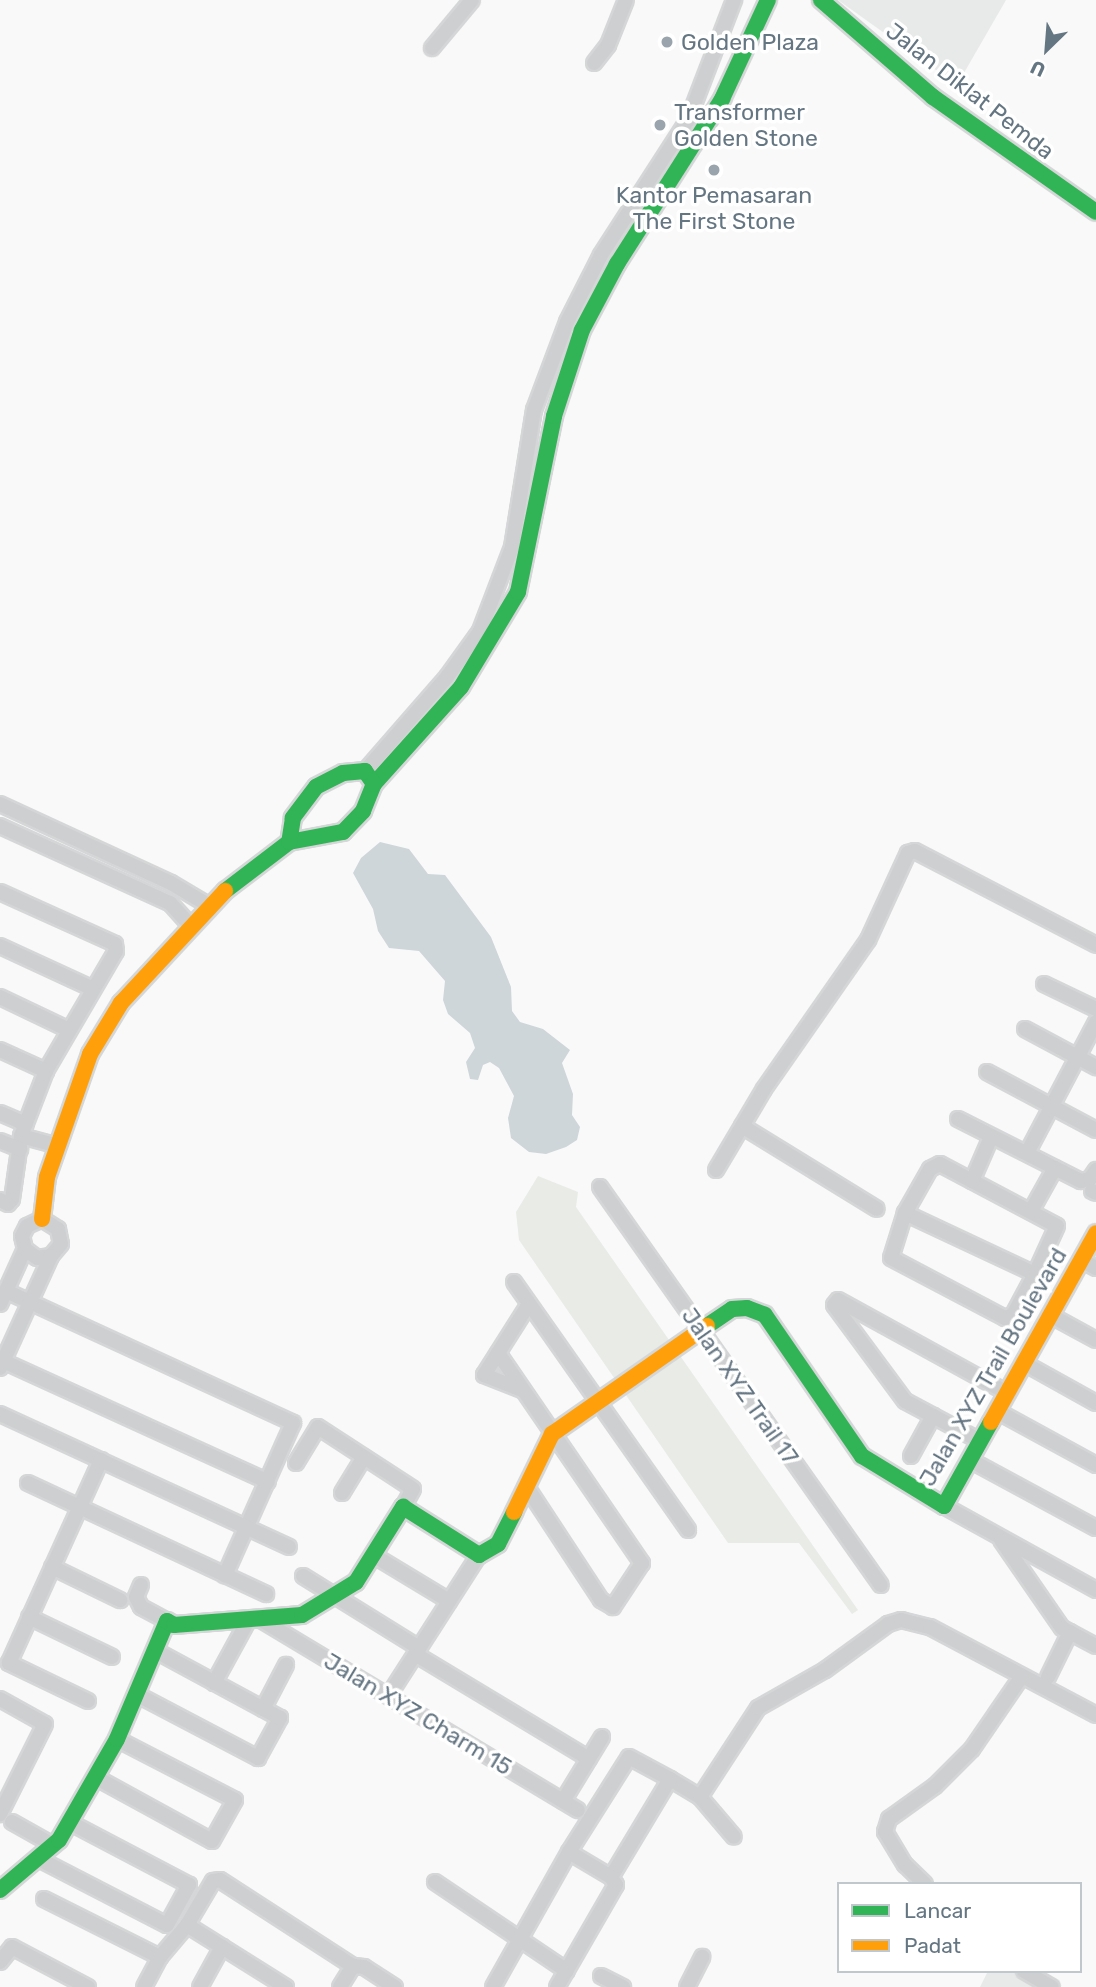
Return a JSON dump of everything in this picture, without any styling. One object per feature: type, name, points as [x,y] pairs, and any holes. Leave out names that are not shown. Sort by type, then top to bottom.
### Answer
[{"type":"street","points":[[432,48],[472,0]]},
{"type":"street","points":[[594,63],[608,45],[626,0]]},
{"type":"street","points":[[225,1574],[268,1482],[292,1422],[30,1302],[4,1287],[25,1249],[25,1229],[42,1219],[55,1145],[99,1038],[121,1003],[208,905],[289,842],[328,838],[343,832],[363,811],[370,777],[480,631],[512,547],[534,410],[567,323],[601,256],[688,120],[734,0]]},
{"type":"street","points":[[370,777],[461,687],[492,641],[518,592],[530,553],[554,416],[582,330],[617,264],[705,129],[768,0]]},
{"type":"street","name":"Jalan Diklat Pemda","points":[[821,0],[933,97],[1096,212]]},
{"type":"street","points":[[289,842],[293,818],[316,787],[343,773],[370,777]]},
{"type":"street","points":[[0,804],[171,883],[208,905]]},
{"type":"street","points":[[0,826],[163,900],[190,925]]},
{"type":"street","points":[[716,1170],[742,1126],[868,940],[908,853],[915,852],[1096,945]]},
{"type":"street","points":[[163,900],[171,883]]},
{"type":"street","points":[[0,892],[115,944],[116,951],[67,1029],[46,1071],[22,1136],[12,1199],[8,1203],[0,1200]]},
{"type":"street","points":[[0,946],[91,988]]},
{"type":"street","points":[[1044,984],[1096,1009]]},
{"type":"street","points":[[0,997],[67,1029]]},
{"type":"street","points":[[1027,1153],[1096,1022]]},
{"type":"street","points":[[1025,1029],[1096,1067]]},
{"type":"street","points":[[0,1050],[46,1071]]},
{"type":"street","points":[[987,1072],[1096,1130]]},
{"type":"street","points":[[0,1112],[22,1136]]},
{"type":"street","points":[[958,1119],[1081,1181],[1090,1179],[1096,1170]]},
{"type":"street","points":[[742,1126],[877,1209]]},
{"type":"street","points":[[0,1141],[22,1136],[55,1145]]},
{"type":"street","points":[[972,1181],[991,1137]]},
{"type":"street","points":[[934,1165],[944,1165],[1031,1210],[1058,1229],[1013,1315],[1005,1318],[891,1258],[905,1213],[934,1165]]},
{"type":"street","points":[[1031,1210],[1055,1168]]},
{"type":"street","name":"Jalan XYZ Trail 17","points":[[600,1188],[881,1585]]},
{"type":"street","points":[[905,1213],[1035,1274]]},
{"type":"street","points":[[42,1219],[54,1224],[61,1234],[60,1247],[51,1256],[2,1364],[268,1482]]},
{"type":"street","name":"Jalan XYZ Trail Boulevard","points":[[552,1433],[732,1309],[747,1308],[765,1315],[862,1456],[881,1471],[944,1506],[1050,1315],[1088,1255],[1096,1233]]},
{"type":"street","points":[[25,1249],[37,1258],[51,1256]]},
{"type":"street","points":[[1088,1255],[1096,1268]]},
{"type":"street","points":[[514,1282],[688,1530]]},
{"type":"street","points":[[981,1441],[905,1401],[834,1305],[838,1300],[1007,1393]]},
{"type":"street","points":[[523,1390],[484,1375],[529,1304]]},
{"type":"street","points":[[1050,1315],[1096,1340]]},
{"type":"street","points":[[498,1353],[642,1563],[613,1607],[601,1600],[526,1486]]},
{"type":"street","points":[[1024,1363],[1096,1402]]},
{"type":"street","points":[[997,1411],[1096,1465]]},
{"type":"street","points":[[0,1414],[289,1547]]},
{"type":"street","points":[[911,1456],[933,1416]]},
{"type":"street","points":[[141,1585],[136,1597],[141,1607],[174,1625],[302,1615],[356,1582],[414,1489],[318,1427],[296,1464]]},
{"type":"street","points":[[389,1695],[479,1555],[498,1544],[552,1433]]},
{"type":"street","points":[[342,1493],[364,1457]]},
{"type":"street","points":[[88,1701],[9,1665],[101,1460]]},
{"type":"street","points":[[970,1460],[1096,1528]]},
{"type":"street","points":[[28,1483],[266,1594]]},
{"type":"street","points":[[944,1506],[1096,1590]]},
{"type":"street","points":[[402,1507],[479,1555]]},
{"type":"street","points":[[997,1535],[1062,1628],[1096,1646]]},
{"type":"street","points":[[373,1555],[449,1601]]},
{"type":"street","points":[[52,1567],[120,1600]]},
{"type":"street","points":[[303,1576],[589,1759]]},
{"type":"street","points":[[29,1618],[112,1657]]},
{"type":"street","points":[[214,1683],[253,1619]]},
{"type":"street","name":"Jalan XYZ Charm 15","points":[[253,1619],[389,1695],[578,1810]]},
{"type":"street","points":[[3,1880],[52,1845],[69,1822],[117,1739],[167,1621]]},
{"type":"street","points":[[700,1797],[758,1707],[825,1670],[888,1624],[922,1623],[1022,1676],[1095,1705]]},
{"type":"street","points":[[1048,1677],[1070,1632]]},
{"type":"street","points":[[136,1694],[258,1758],[280,1718],[154,1650]]},
{"type":"street","points":[[263,1709],[286,1665]]},
{"type":"street","points":[[923,1882],[905,1865],[885,1832],[888,1819],[935,1786],[972,1749],[1022,1676]]},
{"type":"street","points":[[0,1699],[45,1724],[4,1811],[52,1845]]},
{"type":"street","points":[[563,1801],[602,1737]]},
{"type":"street","points":[[95,1777],[212,1841],[235,1800],[117,1739]]},
{"type":"street","points":[[493,1987],[519,1937],[626,1759],[635,1759],[700,1797],[734,1837]]},
{"type":"street","points":[[557,1987],[614,1892],[611,1877],[670,1779]]},
{"type":"street","points":[[37,1858],[167,1925],[189,1885],[69,1822]]},
{"type":"street","points":[[569,1852],[611,1877]]},
{"type":"street","points":[[144,1987],[160,1957],[187,1925],[218,1880],[352,1966],[364,1967],[394,1987]]},
{"type":"street","points":[[436,1882],[567,1971]]},
{"type":"street","points":[[44,1899],[160,1957]]},
{"type":"street","points":[[187,1925],[286,1987]]},
{"type":"street","points":[[0,1962],[12,1947],[88,1987]]},
{"type":"street","points":[[200,1987],[222,1947]]},
{"type":"street","points":[[687,1987],[702,1957]]},
{"type":"street","points":[[340,1987],[352,1966]]},
{"type":"street","points":[[1028,1973],[1052,1987]]},
{"type":"street","points":[[601,1976],[623,1987]]},
{"type":"shaded area","points":[[838,0],[1006,0],[957,85]]},
{"type":"shaded area","points":[[380,842],[409,849],[428,874],[445,875],[491,937],[511,987],[512,1011],[520,1022],[543,1029],[570,1050],[562,1063],[573,1094],[572,1115],[580,1127],[577,1140],[566,1147],[546,1154],[529,1152],[511,1138],[508,1118],[514,1096],[499,1068],[490,1062],[483,1065],[478,1080],[470,1079],[466,1062],[475,1048],[470,1033],[448,1014],[443,1000],[445,981],[419,951],[389,948],[378,931],[373,909],[353,873],[361,858]]},
{"type":"shaded area","points":[[538,1176],[578,1192],[576,1207],[858,1610],[852,1614],[799,1543],[728,1543],[519,1240],[516,1212]]},
{"type":"shaded area","points":[[987,1973],[1021,1973],[1046,1987],[980,1987]]},
{"type":"traffic: fast","points":[[374,784],[461,687],[518,592],[554,416],[582,330],[617,264],[722,99],[768,0]]},
{"type":"traffic: fast","points":[[821,0],[933,97],[1096,212]]},
{"type":"traffic: fast","points":[[225,891],[289,842],[343,832],[363,811],[374,784],[365,771],[343,773],[316,787],[293,818],[289,842]]},
{"type":"traffic: fast","points":[[707,1326],[732,1309],[747,1308],[765,1315],[862,1456],[944,1506],[991,1422]]},
{"type":"traffic: fast","points":[[0,1890],[59,1840],[117,1739],[167,1621],[174,1625],[302,1615],[356,1582],[403,1507],[479,1555],[498,1544],[514,1512]]},
{"type":"traffic: slow","points":[[42,1219],[47,1177],[90,1054],[121,1003],[225,891]]},
{"type":"traffic: slow","points":[[991,1422],[1096,1233]]},
{"type":"traffic: slow","points":[[514,1512],[552,1434],[707,1326]]},
{"type":"place","name":"Golden Plaza","points":[[667,42]]},
{"type":"place","name":"Transformer Golden Stone","points":[[660,125]]},
{"type":"place","name":"Kantor Pemasaran The First Stone","points":[[714,170]]}]
